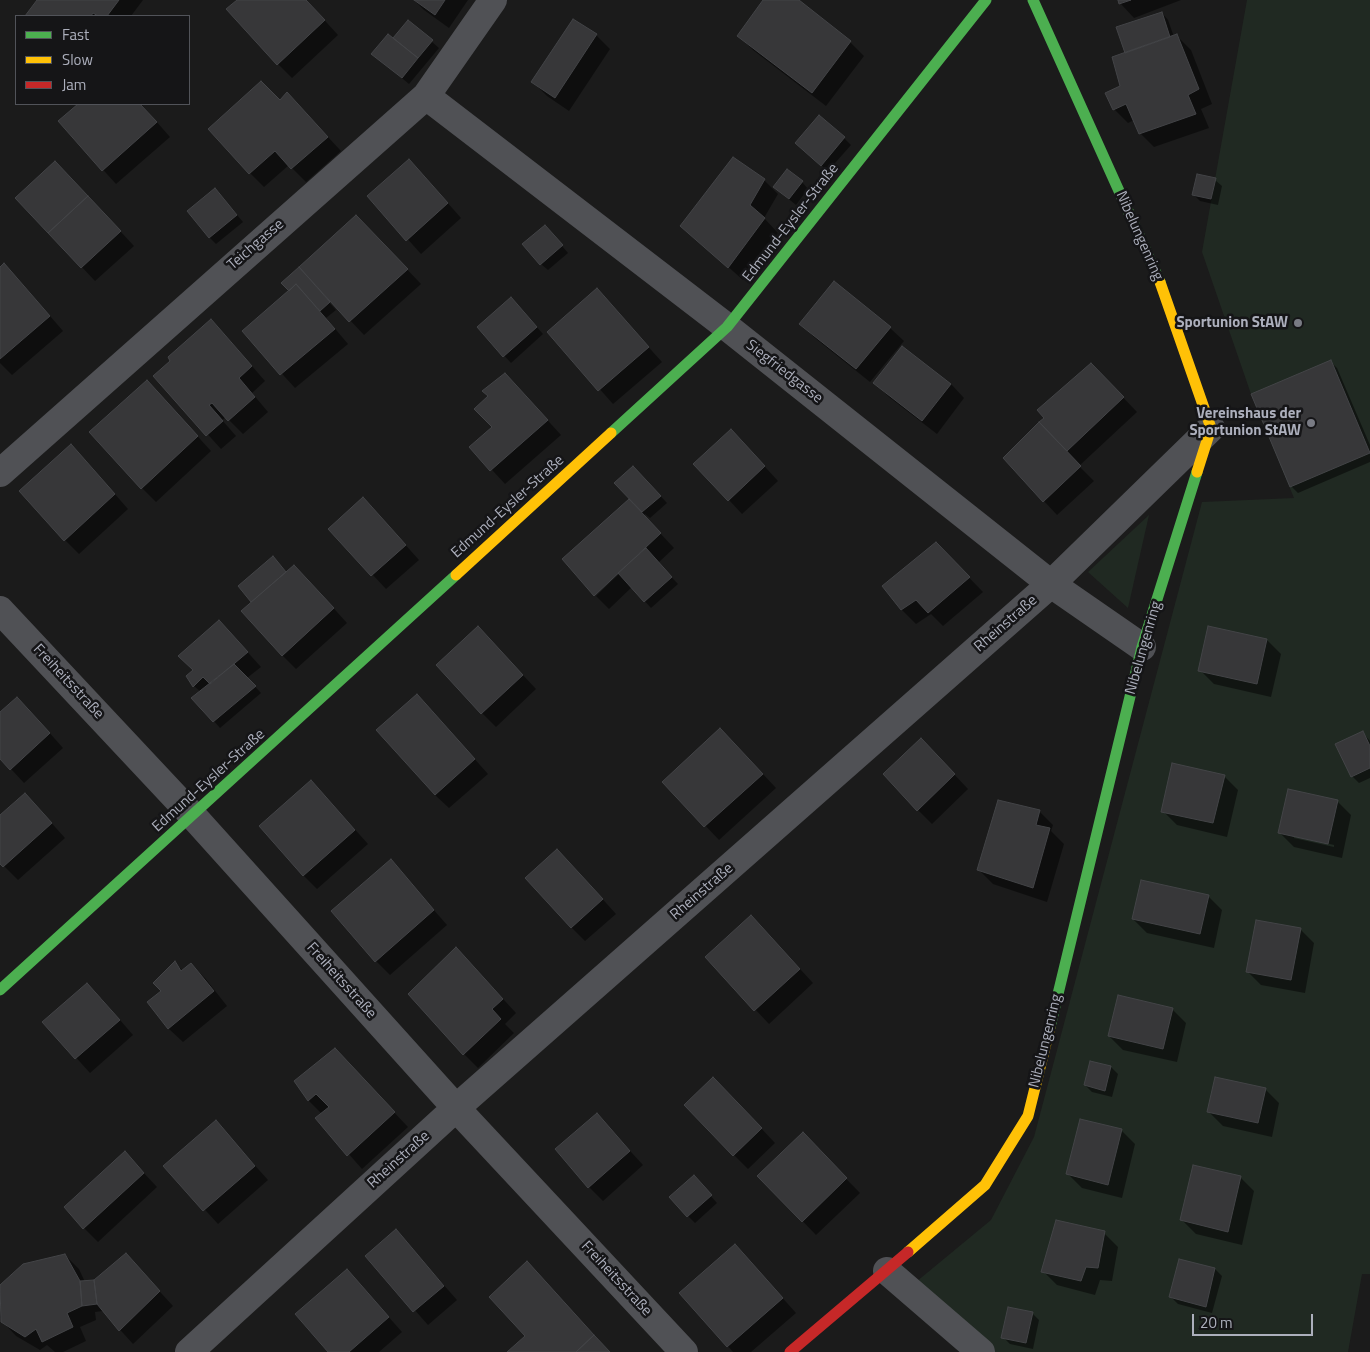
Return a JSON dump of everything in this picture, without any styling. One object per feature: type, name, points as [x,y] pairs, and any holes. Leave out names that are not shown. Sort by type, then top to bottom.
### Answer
[{"type":"street","name":"Teichgasse","points":[[0,473],[426,96],[493,0]]},
{"type":"street","name":"Edmund-Eysler-Straße","points":[[0,990],[728,328],[986,0]]},
{"type":"street","name":"Nibelungenring","points":[[790,1352],[986,1185],[1028,1116],[1142,647],[1211,428],[1163,289],[1033,0]]},
{"type":"street","name":"Siegfriedgasse","points":[[426,96],[728,328],[1051,584],[1142,647]]},
{"type":"street","name":"Rheinstraße","points":[[189,1352],[456,1108],[1051,584],[1211,428]]},
{"type":"street","name":"Freiheitsstraße","points":[[0,610],[193,816],[456,1108],[684,1352]]},
{"type":"street","points":[[887,1271],[981,1352]]},
{"type":"shaded area","points":[[1247,0],[1370,0],[1370,1274],[1362,1274],[1348,1352],[993,1352],[916,1282],[991,1220],[1034,1137],[1202,502],[1294,498],[1251,394],[1202,252]]},
{"type":"shaded area","points":[[1149,515],[1128,608],[1088,572]]},
{"type":"building","points":[[37,0],[119,0],[108,15],[96,15],[93,13],[92,15],[26,15]]},
{"type":"building","points":[[237,0],[306,0],[325,20],[277,65],[226,9]]},
{"type":"building","points":[[414,0],[445,0],[435,15]]},
{"type":"building","points":[[763,0],[799,0],[851,41],[812,93],[737,36]]},
{"type":"building","points":[[1118,0],[1131,0],[1119,4]]},
{"type":"building","points":[[1162,12],[1170,37],[1125,53],[1116,27]]},
{"type":"building","points":[[573,19],[597,34],[555,98],[531,82]]},
{"type":"building","points":[[408,20],[433,40],[418,58],[393,38]]},
{"type":"building","points":[[388,34],[418,58],[402,78],[371,54]]},
{"type":"building","points":[[1177,34],[1199,89],[1188,95],[1196,114],[1139,134],[1126,104],[1113,110],[1105,93],[1120,86],[1112,57]]},
{"type":"building","points":[[261,81],[280,100],[287,92],[328,137],[291,169],[275,151],[249,174],[208,129]]},
{"type":"building","points":[[77,105],[141,105],[157,122],[102,171],[58,121]]},
{"type":"building","points":[[819,115],[845,137],[821,166],[795,143]]},
{"type":"building","points":[[733,157],[765,179],[750,205],[765,218],[728,268],[680,226]]},
{"type":"building","points":[[409,159],[448,203],[406,241],[367,196]]},
{"type":"building","points":[[55,161],[88,196],[48,233],[15,198]]},
{"type":"building","points":[[787,169],[803,181],[789,199],[773,187]]},
{"type":"building","points":[[1197,174],[1216,178],[1211,199],[1192,195]]},
{"type":"building","points":[[215,188],[237,215],[209,238],[187,211]]},
{"type":"building","points":[[88,196],[121,231],[81,268],[48,233]]},
{"type":"building","points":[[356,215],[408,269],[349,322],[299,267]]},
{"type":"building","points":[[545,225],[563,245],[540,265],[522,244]]},
{"type":"building","points":[[4,263],[50,316],[0,359],[0,267]]},
{"type":"building","points":[[299,267],[330,302],[320,311],[296,284],[289,291],[281,283]]},
{"type":"building","points":[[834,281],[891,327],[856,369],[799,324]]},
{"type":"building","points":[[296,284],[335,329],[280,375],[242,331]]},
{"type":"building","points":[[597,288],[649,347],[598,391],[547,332]]},
{"type":"building","points":[[511,297],[537,327],[503,357],[477,327]]},
{"type":"building","points":[[211,319],[252,366],[239,378],[255,397],[228,421],[212,403],[209,405],[223,421],[206,436],[153,376],[170,361],[168,357]]},
{"type":"building","points":[[902,346],[951,384],[922,421],[873,383]]},
{"type":"building","name":"Vereinshaus der Sportunion StAW","points":[[1331,360],[1370,453],[1290,487],[1251,394]]},
{"type":"building","points":[[1091,363],[1124,397],[1067,451],[1039,422],[1044,418],[1037,410]]},
{"type":"building","points":[[505,373],[548,420],[490,471],[469,447],[492,427],[474,409],[488,396],[482,391]]},
{"type":"building","points":[[147,380],[198,436],[141,489],[89,432]]},
{"type":"building","points":[[1039,422],[1081,466],[1043,502],[1003,458]]},
{"type":"building","points":[[731,429],[765,466],[728,501],[693,464]]},
{"type":"building","points":[[71,444],[115,494],[64,541],[19,491]]},
{"type":"building","points":[[633,466],[661,496],[642,512],[614,483]]},
{"type":"building","points":[[363,497],[406,545],[371,576],[328,529]]},
{"type":"building","points":[[629,499],[661,533],[594,596],[562,559]]},
{"type":"building","points":[[936,542],[970,577],[928,613],[916,600],[901,610],[882,586]]},
{"type":"building","points":[[646,548],[672,577],[644,602],[618,573]]},
{"type":"building","points":[[273,556],[286,572],[251,602],[238,586]]},
{"type":"building","points":[[294,565],[334,608],[282,656],[241,611]]},
{"type":"building","points":[[219,620],[248,652],[210,684],[203,677],[193,687],[186,676],[193,670],[178,656]]},
{"type":"building","points":[[478,626],[523,675],[481,714],[436,665]]},
{"type":"building","points":[[1208,626],[1267,639],[1257,684],[1198,671]]},
{"type":"building","points":[[234,664],[256,686],[213,722],[191,698]]},
{"type":"building","points":[[417,694],[475,759],[435,795],[376,730]]},
{"type":"building","points":[[17,697],[50,733],[10,770],[0,759],[0,712]]},
{"type":"building","points":[[720,728],[763,774],[704,827],[662,782]]},
{"type":"building","points":[[1363,731],[1370,746],[1370,768],[1351,777],[1335,744]]},
{"type":"building","points":[[921,738],[955,774],[917,811],[883,774]]},
{"type":"building","points":[[1172,763],[1225,775],[1213,823],[1161,812]]},
{"type":"building","points":[[311,780],[355,830],[303,876],[259,826]]},
{"type":"building","points":[[1288,789],[1338,800],[1328,844],[1278,833]]},
{"type":"building","points":[[25,793],[52,823],[3,867],[0,864],[0,815]]},
{"type":"building","points":[[998,800],[1040,810],[1036,825],[1050,828],[1033,888],[977,870]]},
{"type":"building","points":[[557,849],[603,899],[571,928],[525,878]]},
{"type":"building","points":[[391,859],[434,910],[375,962],[331,911]]},
{"type":"building","points":[[1141,880],[1209,895],[1200,934],[1132,919]]},
{"type":"building","points":[[751,915],[800,969],[754,1011],[705,957]]},
{"type":"building","points":[[1256,920],[1301,928],[1291,980],[1246,972]]},
{"type":"building","points":[[456,947],[503,999],[492,1009],[501,1019],[463,1055],[408,994]]},
{"type":"building","points":[[175,961],[181,971],[191,963],[214,991],[168,1029],[147,1002],[161,991],[153,983]]},
{"type":"building","points":[[87,983],[120,1020],[75,1059],[42,1022]]},
{"type":"building","points":[[1118,995],[1173,1008],[1163,1049],[1108,1036]]},
{"type":"building","points":[[335,1048],[395,1112],[347,1156],[315,1118],[329,1107],[316,1094],[308,1101],[294,1081]]},
{"type":"building","points":[[1090,1061],[1111,1066],[1105,1091],[1084,1085]]},
{"type":"building","points":[[713,1077],[762,1128],[733,1156],[684,1105]]},
{"type":"building","points":[[1215,1077],[1266,1088],[1258,1123],[1207,1112]]},
{"type":"building","points":[[597,1113],[630,1151],[588,1188],[555,1149]]},
{"type":"building","points":[[1080,1119],[1122,1129],[1108,1185],[1066,1174]]},
{"type":"building","points":[[216,1120],[255,1166],[203,1211],[163,1166]]},
{"type":"building","points":[[803,1132],[847,1178],[802,1222],[757,1176]]},
{"type":"building","points":[[125,1151],[144,1173],[83,1229],[64,1207]]},
{"type":"building","points":[[1193,1165],[1241,1176],[1228,1232],[1180,1220]]},
{"type":"building","points":[[694,1175],[712,1195],[687,1217],[669,1197]]},
{"type":"building","points":[[1056,1220],[1105,1231],[1098,1268],[1086,1267],[1081,1281],[1041,1272]]},
{"type":"building","points":[[396,1229],[444,1286],[413,1312],[365,1256]]},
{"type":"building","points":[[735,1244],[783,1298],[727,1347],[679,1293]]},
{"type":"building","points":[[126,1253],[160,1291],[119,1331],[97,1304],[94,1280]]},
{"type":"building","points":[[65,1254],[80,1281],[82,1306],[67,1313],[73,1327],[42,1342],[36,1329],[25,1337],[1,1322],[0,1285],[23,1264]]},
{"type":"building","points":[[1179,1259],[1215,1268],[1206,1307],[1169,1297]]},
{"type":"building","points":[[527,1261],[594,1335],[576,1352],[507,1352],[525,1336],[489,1297]]},
{"type":"building","points":[[347,1269],[389,1317],[349,1352],[328,1352],[295,1314]]},
{"type":"building","points":[[94,1280],[97,1304],[82,1306],[80,1281]]},
{"type":"building","points":[[1008,1307],[1033,1312],[1026,1343],[1001,1338]]},
{"type":"building","points":[[594,1335],[610,1352],[576,1352]]},
{"type":"traffic: fast","points":[[611,433],[727,327],[986,0]]},
{"type":"traffic: fast","points":[[1033,0],[1160,282]]},
{"type":"traffic: fast","points":[[1050,1027],[1142,647],[1197,472]]},
{"type":"traffic: fast","points":[[0,990],[456,575]]},
{"type":"traffic: slow","points":[[1160,282],[1211,428],[1197,472]]},
{"type":"traffic: slow","points":[[456,575],[611,433]]},
{"type":"traffic: slow","points":[[908,1252],[985,1185],[1028,1116],[1050,1027]]},
{"type":"traffic: jam","points":[[790,1352],[908,1252]]},
{"type":"place","name":"Sportunion StAW","points":[[1298,323]]},
{"type":"place","name":"Vereinshaus der Sportunion StAW","points":[[1311,423]]}]
